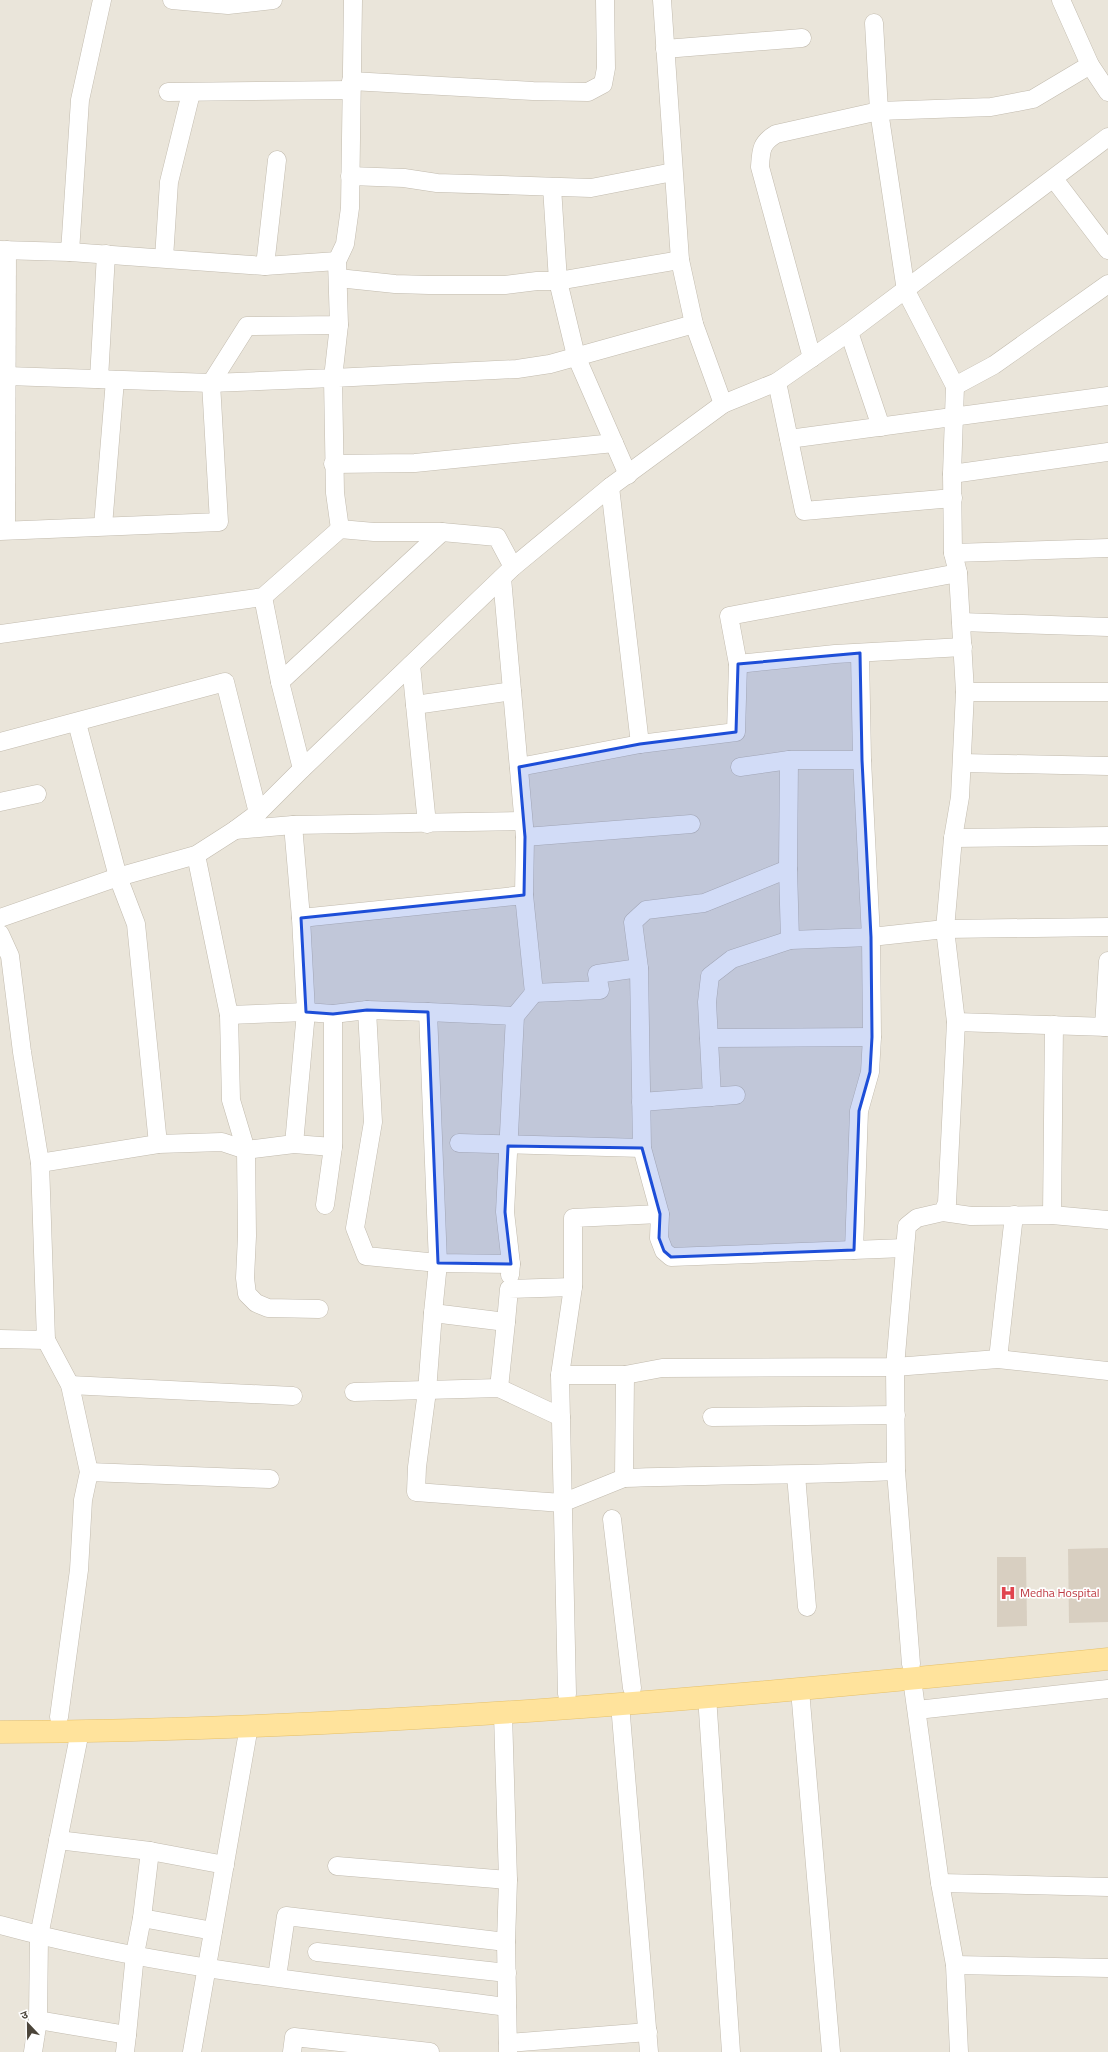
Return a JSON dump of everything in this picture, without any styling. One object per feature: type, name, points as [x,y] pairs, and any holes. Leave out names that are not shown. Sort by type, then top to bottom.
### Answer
[{"type":"main road","points":[[0,1717],[59,1717],[249,1711],[502,1699],[567,1694],[626,1696],[800,1690],[912,1672],[1108,1644]]},
{"type":"main road","points":[[694,1693],[912,1672],[1108,1659]]},
{"type":"main road","points":[[0,1732],[249,1726],[503,1714],[626,1696]]},
{"type":"street","points":[[70,252],[80,100],[102,0]]},
{"type":"street","points":[[172,0],[228,2],[273,0]]},
{"type":"street","points":[[340,529],[333,464],[333,378],[339,325],[337,269],[345,244],[350,208],[353,0]]},
{"type":"street","points":[[168,92],[191,93],[351,85],[588,92],[603,84],[606,68],[605,0]]},
{"type":"street","points":[[662,0],[680,260],[694,324],[723,404]]},
{"type":"street","points":[[1061,0],[1090,65],[1108,92]]},
{"type":"street","points":[[874,23],[879,111],[906,291],[955,386],[952,474],[953,553],[958,573],[965,692],[960,797],[953,838],[945,929],[956,1022],[947,1203],[943,1212]]},
{"type":"street","points":[[665,50],[802,38]]},
{"type":"street","points":[[812,358],[760,167],[761,152],[766,140],[776,134],[879,111],[991,107],[1033,99],[1090,65]]},
{"type":"street","points":[[164,258],[169,182],[191,93]]},
{"type":"street","points":[[0,918],[118,877],[196,855],[258,814],[302,769],[508,572],[610,487],[723,404],[777,382],[849,332],[906,291],[1108,137]]},
{"type":"street","points":[[265,266],[277,160]]},
{"type":"street","points":[[350,176],[404,178],[437,183],[591,188],[673,172]]},
{"type":"street","points":[[1054,179],[1108,250]]},
{"type":"street","points":[[552,187],[558,281],[576,356],[628,475]]},
{"type":"street","points":[[339,325],[247,326],[211,383],[219,522],[3,530],[7,376],[4,250],[106,254],[265,266],[337,269],[395,284],[429,285],[505,285],[537,281],[558,281],[680,260]]},
{"type":"street","points":[[103,526],[107,379],[106,254]]},
{"type":"street","points":[[955,386],[994,365],[1108,284]]},
{"type":"street","points":[[7,376],[211,383],[517,369],[550,364],[694,324]]},
{"type":"street","points":[[849,332],[881,427]]},
{"type":"street","points":[[777,382],[804,511],[953,498]]},
{"type":"street","points":[[789,438],[1108,396]]},
{"type":"street","points":[[333,464],[415,462],[614,443]]},
{"type":"street","points":[[952,474],[1108,452]]},
{"type":"street","points":[[610,487],[640,744]]},
{"type":"street","points":[[0,634],[263,597],[340,529],[374,532],[442,532],[497,537],[508,572],[512,691],[524,829],[524,895],[534,993],[515,1016],[505,1212],[511,1264],[499,1388]]},
{"type":"street","points":[[280,682],[442,532]]},
{"type":"street","points":[[953,553],[1108,548]]},
{"type":"street","points":[[518,767],[640,744],[736,732],[738,664],[729,616],[958,573]]},
{"type":"street","points":[[263,597],[280,682],[302,769]]},
{"type":"street","points":[[961,622],[1108,626]]},
{"type":"street","points":[[738,664],[860,653],[962,647]]},
{"type":"street","points":[[854,1250],[859,1111],[870,1072],[872,1037],[871,937],[862,760],[860,653]]},
{"type":"street","points":[[411,665],[427,824]]},
{"type":"street","points":[[0,742],[225,682],[258,814]]},
{"type":"street","points":[[415,705],[512,691]]},
{"type":"street","points":[[965,692],[1108,692]]},
{"type":"street","points":[[77,722],[118,877],[136,924],[158,1144]]},
{"type":"street","points":[[740,767],[789,760],[862,760]]},
{"type":"street","points":[[789,760],[788,869],[790,940]]},
{"type":"street","points":[[962,763],[1108,766]]},
{"type":"street","points":[[0,802],[37,794]]},
{"type":"street","points":[[235,830],[293,825],[427,824],[524,829],[691,824]]},
{"type":"street","points":[[293,825],[301,918],[306,1012],[294,1144]]},
{"type":"street","points":[[953,838],[1108,836]]},
{"type":"street","points":[[196,855],[229,1015],[231,1100],[222,1142]]},
{"type":"street","points":[[788,869],[704,903],[646,910],[634,922],[639,968],[642,1148],[660,1214],[659,1238],[664,1251],[671,1257],[905,1248]]},
{"type":"street","points":[[301,918],[524,895]]},
{"type":"street","points":[[712,1097],[707,1002],[710,976],[732,959],[790,940],[871,937],[945,929],[1108,927]]},
{"type":"street","points":[[0,934],[10,956],[22,1052],[40,1163],[46,1340],[70,1386],[89,1472],[83,1500],[79,1570],[59,1717]]},
{"type":"street","points":[[956,1022],[1106,1027],[1108,961]]},
{"type":"street","points":[[534,993],[600,990],[597,974],[639,968]]},
{"type":"street","points":[[229,1015],[306,1012],[333,1014],[367,1010],[515,1016]]},
{"type":"street","points":[[367,1010],[373,1122],[355,1228],[366,1256],[438,1263],[511,1264]]},
{"type":"street","points":[[428,1012],[438,1263],[427,1391],[417,1467],[416,1492],[562,1503],[624,1478],[718,1475],[796,1476],[896,1471]]},
{"type":"street","points":[[325,1205],[333,1147],[333,1014]]},
{"type":"street","points":[[1052,1215],[1054,1025]]},
{"type":"street","points":[[709,1038],[872,1037]]},
{"type":"street","points":[[641,1102],[736,1096]]},
{"type":"street","points":[[231,1100],[246,1150],[247,1294],[256,1303],[268,1308],[319,1308]]},
{"type":"street","points":[[40,1163],[158,1144],[222,1142],[246,1150],[294,1144],[333,1147]]},
{"type":"street","points":[[459,1143],[508,1146],[642,1148]]},
{"type":"street","points":[[959,2052],[954,1965],[940,1882],[912,1672],[896,1471],[896,1367],[907,1226],[917,1218],[943,1212],[971,1216],[1052,1215],[1108,1220]]},
{"type":"street","points":[[567,1694],[560,1375],[573,1287],[574,1218],[660,1214]]},
{"type":"street","points":[[998,1359],[1014,1215]]},
{"type":"street","points":[[509,1289],[573,1287]]},
{"type":"street","points":[[433,1313],[506,1322]]},
{"type":"street","points":[[0,1340],[46,1340]]},
{"type":"street","points":[[560,1375],[625,1375],[662,1368],[896,1367],[998,1359],[1108,1371]]},
{"type":"street","points":[[624,1478],[625,1375]]},
{"type":"street","points":[[70,1386],[293,1396]]},
{"type":"street","points":[[354,1392],[499,1388],[561,1417]]},
{"type":"street","points":[[712,1416],[896,1415]]},
{"type":"street","points":[[89,1472],[270,1479]]},
{"type":"street","points":[[796,1476],[807,1607]]},
{"type":"street","points":[[612,1519],[626,1696],[649,2052]]},
{"type":"street","points":[[917,1710],[1108,1689]]},
{"type":"street","points":[[800,1690],[831,2052]]},
{"type":"street","points":[[694,1693],[731,2052]]},
{"type":"street","points":[[503,1714],[508,1880],[506,1942],[508,2048],[648,2032]]},
{"type":"street","points":[[192,2052],[249,1726]]},
{"type":"street","points":[[33,2052],[38,2020],[39,1936],[80,1731]]},
{"type":"street","points":[[58,1840],[150,1851],[225,1865]]},
{"type":"street","points":[[38,2020],[126,2043],[150,1851]]},
{"type":"street","points":[[337,1866],[508,1880]]},
{"type":"street","points":[[940,1882],[1108,1887]]},
{"type":"street","points":[[277,1977],[286,1916],[506,1942]]},
{"type":"street","points":[[142,1918],[213,1931]]},
{"type":"street","points":[[0,1925],[39,1936],[206,1968],[507,2007]]},
{"type":"street","points":[[317,1952],[507,1973]]},
{"type":"street","points":[[954,1965],[1108,1968]]},
{"type":"street","points":[[292,2052],[294,2037],[354,2048],[430,2052]]},
{"type":"highlighted area","points":[[860,653],[862,760],[871,937],[872,1037],[870,1072],[859,1111],[854,1250],[671,1257],[664,1251],[659,1238],[660,1214],[642,1148],[508,1146],[505,1212],[511,1264],[438,1263],[428,1012],[367,1010],[333,1014],[306,1012],[301,918],[524,895],[525,837],[519,767],[640,744],[736,732],[738,664]]},
{"type":"shaded area","points":[[0,0],[1108,0],[1108,2052],[0,2052]]},
{"type":"building","points":[[1108,1548],[1108,1622],[1069,1623],[1068,1549]]},
{"type":"building","points":[[997,1557],[1026,1557],[1027,1626],[997,1627]]},
{"type":"place","name":"Medha Hospital","points":[[1008,1593]]}]
